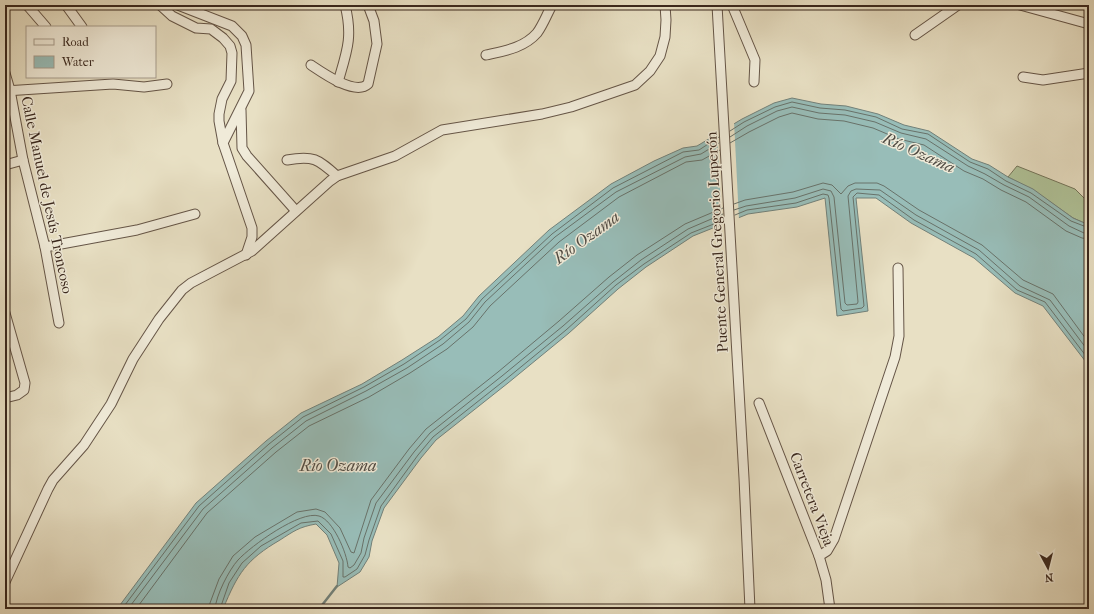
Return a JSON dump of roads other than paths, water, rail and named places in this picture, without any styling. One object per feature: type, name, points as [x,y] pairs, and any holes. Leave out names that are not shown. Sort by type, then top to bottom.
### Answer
[{"type":"street","points":[[27,5],[45,26]]},
{"type":"street","points":[[66,5],[81,26]]},
{"type":"street","points":[[160,5],[172,16],[196,28],[211,29],[223,38],[230,46],[232,53],[230,81],[222,99],[218,122],[223,142],[252,228],[252,237],[246,255]]},
{"type":"street","points":[[178,5],[232,26],[242,36],[246,45],[249,91],[223,142]]},
{"type":"street","points":[[338,82],[349,44],[350,30],[345,5]]},
{"type":"street","points":[[311,65],[338,82],[359,88],[366,86],[370,82],[377,44],[374,21],[368,5]]},
{"type":"street","points":[[486,55],[511,49],[529,40],[538,32],[552,5]]},
{"type":"street","points":[[5,582],[53,480],[84,445],[111,404],[133,359],[159,319],[182,290],[202,276],[246,255],[260,245],[296,211],[337,176],[395,156],[442,130],[542,114],[577,105],[635,85],[650,71],[660,56],[665,37],[665,5]]},
{"type":"street","name":"Puente General Gregorio Luperón","points":[[717,5],[750,609]]},
{"type":"street","points":[[732,5],[755,60],[754,82]]},
{"type":"street","points":[[915,35],[958,5]]},
{"type":"street","points":[[1020,5],[1089,24]]},
{"type":"street","name":"Calle Manuel de Jesús Troncoso","points":[[5,73],[7,90],[23,160],[45,247],[59,323]]},
{"type":"street","points":[[1023,77],[1044,80],[1089,73]]},
{"type":"street","points":[[7,90],[79,81],[113,84],[123,81],[144,87],[168,84]]},
{"type":"street","points":[[241,108],[242,148],[247,156],[296,211]]},
{"type":"street","points":[[287,160],[302,157],[314,159],[324,164],[337,176]]},
{"type":"street","points":[[5,165],[23,160]]},
{"type":"street","points":[[45,247],[137,230],[195,214]]},
{"type":"street","points":[[819,556],[827,551],[834,539],[895,357],[899,336],[898,268]]},
{"type":"street","points":[[5,313],[25,383],[24,390],[17,395],[5,398]]},
{"type":"street","name":"Carretera Vieja","points":[[759,403],[819,556],[826,580],[830,609]]},
{"type":"water","name":"Río Ozama","points":[[792,98],[821,104],[846,106],[878,114],[904,125],[929,131],[972,159],[989,165],[1008,177],[1033,189],[1073,218],[1089,225],[1089,366],[1043,306],[1015,293],[974,258],[911,223],[876,198],[856,198],[868,311],[837,316],[825,198],[797,207],[748,214],[693,236],[646,267],[618,289],[569,333],[436,440],[384,508],[372,541],[369,557],[360,572],[337,587],[339,563],[327,535],[316,524],[305,526],[293,532],[268,547],[251,561],[244,568],[233,586],[223,609],[117,609],[196,503],[266,441],[301,413],[362,384],[438,337],[463,316],[479,296],[549,230],[611,184],[654,161],[683,148],[697,146],[742,119],[774,103]]},
{"type":"waterway","points":[[319,609],[337,586]]}]
